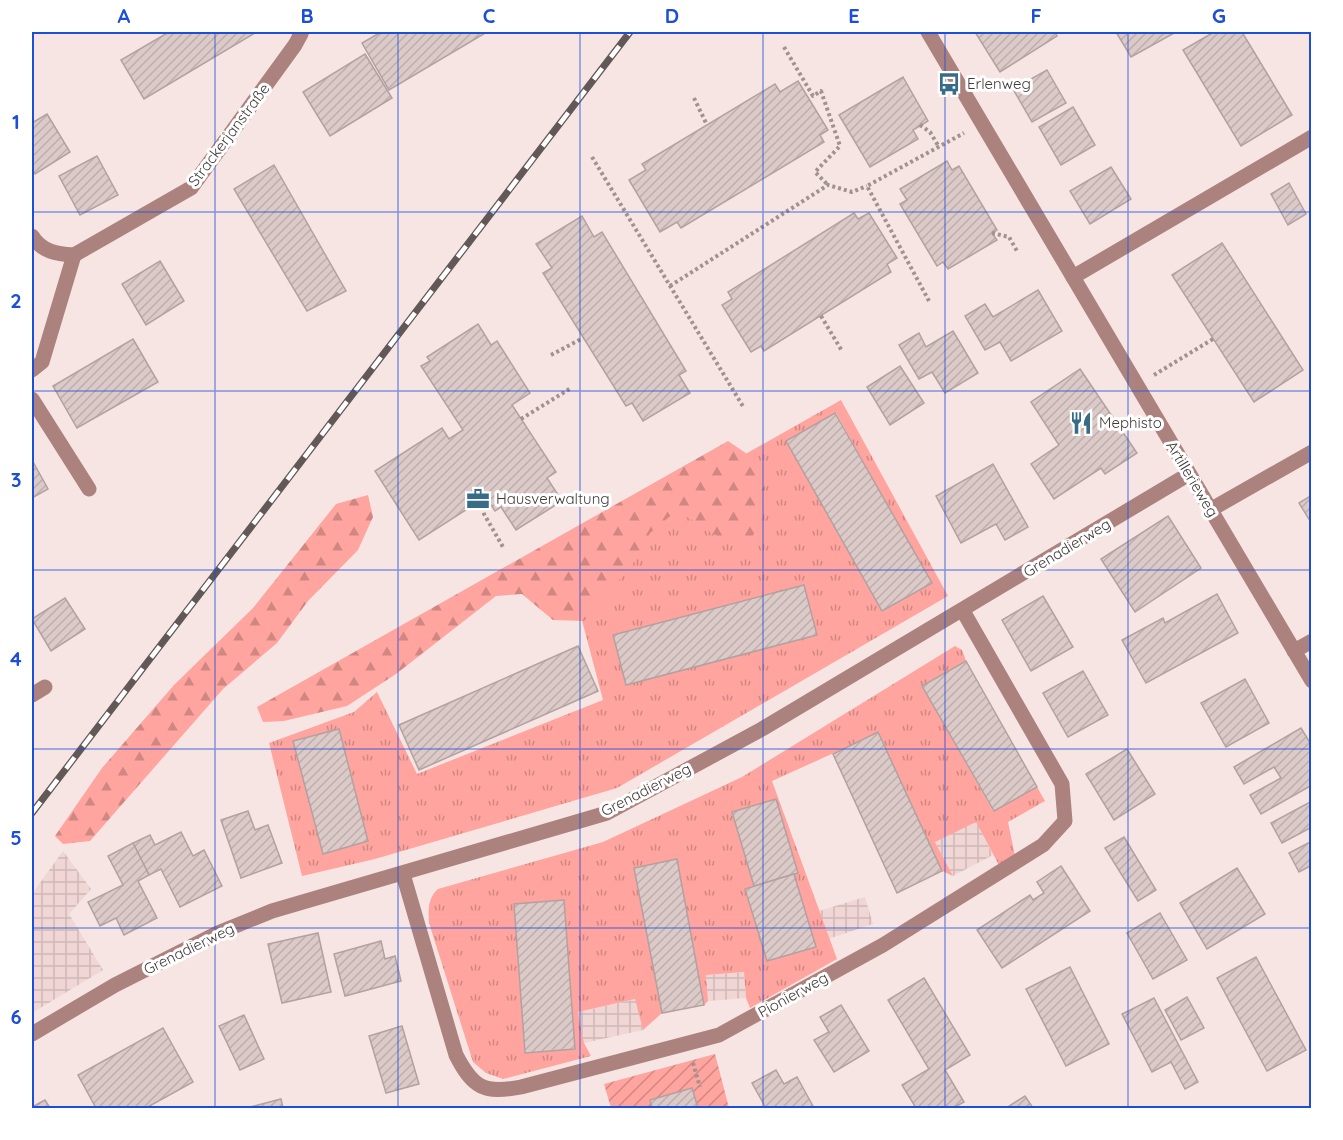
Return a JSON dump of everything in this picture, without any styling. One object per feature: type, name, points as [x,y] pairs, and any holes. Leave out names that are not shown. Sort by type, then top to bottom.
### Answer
[{"type":"street","name":"Strackerjanstraße","points":[[74,255],[191,188],[287,57],[301,34],[299,32]]},
{"type":"street","name":"Artillerieweg","points":[[928,32],[1311,681]]},
{"type":"street","points":[[1073,277],[1311,137]]},
{"type":"street","points":[[32,236],[38,245],[55,254],[74,255],[42,362],[32,369]]},
{"type":"street","points":[[32,399],[89,489]]},
{"type":"street","points":[[1210,510],[1311,452]]},
{"type":"street","name":"Grenadierweg","points":[[32,1034],[115,985],[218,933],[272,911],[607,813],[762,729],[1190,474]]},
{"type":"street","name":"Pionierweg","points":[[403,874],[456,1055],[466,1074],[476,1084],[491,1091],[520,1087],[720,1035],[903,933],[1043,845],[1065,821],[1062,784],[963,611]]},
{"type":"street","points":[[1294,651],[1311,641]]},
{"type":"path","points":[[784,47],[813,96],[821,91],[840,146],[815,172],[828,185],[852,192],[967,131]]},
{"type":"path","points":[[694,98],[707,125]]},
{"type":"path","points":[[920,125],[930,132],[939,147]]},
{"type":"path","points":[[592,157],[744,408]]},
{"type":"path","points":[[670,286],[828,185]]},
{"type":"path","points":[[867,186],[929,301]]},
{"type":"path","points":[[992,233],[1009,237],[1017,251]]},
{"type":"path","points":[[821,316],[842,351]]},
{"type":"path","points":[[551,355],[582,338]]},
{"type":"path","points":[[1151,376],[1213,339]]},
{"type":"path","points":[[521,419],[571,388]]},
{"type":"path","points":[[481,501],[483,514],[503,547]]},
{"type":"shaded area","points":[[976,821],[993,855],[953,876],[935,842]]},
{"type":"shaded area","points":[[63,851],[91,889],[69,914],[103,970],[32,1013],[32,894]]},
{"type":"shaded area","points":[[865,897],[873,924],[828,939],[819,911]]},
{"type":"shaded area","points":[[744,972],[746,998],[708,1001],[706,975]]},
{"type":"shaded area","points":[[636,999],[643,1030],[584,1043],[578,1012]]},
{"type":"green space","points":[[841,400],[948,596],[617,788],[375,859],[302,876],[269,743],[354,712],[377,692],[417,774],[603,700],[565,556]],"holes":[[[836,413],[931,583],[883,611],[786,441]],[[339,729],[368,841],[323,853],[293,741]]]},
{"type":"green space","points":[[728,441],[753,458],[765,488],[762,521],[752,537],[737,540],[725,539],[675,512],[650,533],[632,565],[584,621],[553,620],[522,594],[496,596],[396,674],[347,706],[284,721],[263,722],[257,707]]},
{"type":"green space","points":[[368,495],[373,517],[358,550],[308,601],[277,643],[223,689],[90,841],[63,844],[55,836],[102,768],[174,685],[253,608],[336,504]]},
{"type":"green space","points":[[955,646],[962,650],[966,661],[922,686],[993,811],[1037,787],[1045,801],[1008,822],[1015,856],[1000,867],[976,822],[935,842],[953,876],[942,871],[878,733],[772,781],[837,959],[750,1008],[746,998],[744,972],[706,975],[708,1001],[704,1005],[677,860],[635,868],[662,1013],[643,1030],[635,999],[578,1012],[584,1043],[591,1056],[503,1079],[486,1073],[473,1062],[429,923],[429,904],[435,892],[438,889],[603,842],[742,777]],"holes":[[[732,813],[794,874],[815,947],[767,961],[745,889],[754,886]],[[564,900],[575,1049],[525,1053],[514,904]]]},
{"type":"green space","points":[[715,1054],[729,1108],[611,1108],[604,1084]]},
{"type":"building","points":[[169,32],[255,33],[144,99],[121,60]]},
{"type":"building","points":[[381,32],[487,32],[389,90],[362,43]]},
{"type":"building","points":[[975,32],[1055,32],[1057,36],[1000,72]]},
{"type":"building","points":[[1116,32],[1176,32],[1131,57]]},
{"type":"building","points":[[1214,32],[1242,32],[1292,115],[1241,146],[1183,50]]},
{"type":"building","points":[[365,54],[392,98],[330,136],[303,92]]},
{"type":"building","points":[[1047,70],[1066,103],[1032,122],[1013,89]]},
{"type":"building","points":[[903,77],[928,121],[913,130],[918,139],[870,167],[839,115]]},
{"type":"building","points":[[798,81],[828,130],[820,135],[824,142],[681,228],[677,222],[660,232],[629,180],[646,170],[642,164],[775,84],[780,92]]},
{"type":"building","points":[[1073,107],[1095,145],[1061,165],[1039,127]]},
{"type":"building","points":[[47,114],[70,152],[35,174],[32,169],[32,123]]},
{"type":"building","points":[[97,156],[118,195],[80,215],[59,176]]},
{"type":"building","points":[[947,161],[952,170],[959,166],[997,230],[992,233],[997,240],[948,269],[943,262],[937,266],[900,204],[907,200],[900,189]]},
{"type":"building","points":[[274,165],[346,291],[307,311],[234,189]]},
{"type":"building","points":[[1111,167],[1131,199],[1090,224],[1070,191]]},
{"type":"building","points":[[1289,183],[1306,214],[1288,225],[1271,194]]},
{"type":"building","points":[[854,213],[858,219],[869,213],[897,258],[887,264],[891,272],[764,351],[761,346],[751,352],[722,305],[732,299],[728,292]]},
{"type":"building","points":[[582,216],[594,237],[602,232],[686,371],[679,375],[690,393],[643,421],[632,403],[626,406],[543,273],[552,268],[536,244]]},
{"type":"building","points":[[1222,243],[1303,370],[1254,402],[1172,275]]},
{"type":"building","points":[[160,261],[184,301],[146,325],[122,284]]},
{"type":"building","points":[[1038,290],[1062,331],[1011,361],[1000,342],[985,350],[965,316],[985,304],[993,317]]},
{"type":"building","points":[[478,324],[491,345],[497,341],[530,393],[512,405],[556,472],[547,478],[562,501],[516,530],[501,507],[495,511],[486,497],[419,540],[375,471],[442,428],[449,439],[463,430],[421,366],[430,361],[427,357]]},
{"type":"building","points":[[953,331],[978,373],[945,393],[932,372],[919,379],[899,345],[919,333],[926,347]]},
{"type":"building","points":[[133,339],[158,382],[77,428],[53,386]]},
{"type":"building","points":[[900,366],[924,403],[890,425],[867,387]]},
{"type":"building","name":"Mephisto","points":[[1080,369],[1137,453],[1105,474],[1101,468],[1054,499],[1031,464],[1059,445],[1031,402]]},
{"type":"building","points":[[835,413],[932,583],[882,611],[786,441]]},
{"type":"building","points":[[32,460],[48,489],[32,498]]},
{"type":"building","points":[[993,464],[1028,527],[1005,540],[996,524],[961,543],[936,496]]},
{"type":"building","points":[[1312,495],[1312,524],[1299,503]]},
{"type":"building","points":[[1168,516],[1201,568],[1135,612],[1101,559]]},
{"type":"building","points":[[804,585],[817,635],[626,685],[613,635]]},
{"type":"building","points":[[1217,594],[1238,633],[1146,683],[1122,640],[1163,618],[1165,623]]},
{"type":"building","points":[[1043,596],[1073,647],[1031,671],[1002,620]]},
{"type":"building","points":[[65,598],[85,629],[51,651],[32,619]]},
{"type":"building","points":[[578,646],[598,691],[419,770],[399,725]]},
{"type":"building","points":[[966,661],[1037,787],[994,811],[922,686]]},
{"type":"building","points":[[1083,671],[1108,715],[1068,737],[1043,693]]},
{"type":"building","points":[[1245,679],[1269,723],[1226,747],[1201,703]]},
{"type":"building","points":[[1301,728],[1312,746],[1312,785],[1261,814],[1250,795],[1281,778],[1274,767],[1244,784],[1234,767]]},
{"type":"building","points":[[339,729],[368,841],[323,854],[293,741]]},
{"type":"building","points":[[878,732],[942,871],[897,893],[833,754]]},
{"type":"building","points":[[1127,749],[1155,794],[1114,820],[1086,774]]},
{"type":"building","points":[[776,799],[798,873],[754,886],[732,812]]},
{"type":"building","points":[[1312,801],[1312,832],[1310,828],[1282,843],[1271,823]]},
{"type":"building","points":[[248,811],[255,830],[268,825],[282,863],[241,878],[221,820]]},
{"type":"building","points":[[181,832],[193,856],[204,850],[222,886],[180,907],[161,869],[149,875],[133,843],[150,835],[155,845]]},
{"type":"building","points":[[1124,837],[1156,890],[1138,901],[1105,848]]},
{"type":"building","points":[[1312,841],[1312,865],[1299,872],[1289,853]]},
{"type":"building","points":[[133,843],[149,875],[138,881],[157,918],[124,935],[116,918],[100,926],[88,902],[123,885],[108,856]]},
{"type":"building","points":[[677,859],[704,1005],[662,1013],[634,868]]},
{"type":"building","points":[[1061,866],[1090,911],[1002,968],[977,930],[1030,895],[1033,900],[1044,893],[1037,882]]},
{"type":"building","points":[[1237,868],[1265,914],[1207,949],[1180,903]]},
{"type":"building","points":[[794,874],[816,947],[767,961],[745,889]]},
{"type":"building","points":[[564,900],[575,1049],[525,1053],[514,904]]},
{"type":"building","points":[[1160,913],[1187,960],[1153,979],[1127,933]]},
{"type":"building","points":[[318,933],[331,992],[282,1003],[268,944]]},
{"type":"building","points":[[381,941],[385,959],[395,956],[401,981],[345,996],[334,954]]},
{"type":"building","points":[[1256,957],[1306,1050],[1267,1071],[1217,978]]},
{"type":"building","points":[[1070,967],[1109,1044],[1066,1066],[1026,989]]},
{"type":"building","points":[[924,978],[970,1055],[945,1070],[964,1102],[953,1108],[916,1108],[902,1085],[929,1069],[888,1000]]},
{"type":"building","points":[[1187,997],[1204,1028],[1181,1040],[1165,1010]]},
{"type":"building","points":[[1154,998],[1198,1082],[1185,1089],[1171,1062],[1152,1072],[1122,1014]]},
{"type":"building","points":[[841,1005],[869,1051],[834,1072],[814,1040],[829,1032],[820,1017]]},
{"type":"building","points":[[244,1015],[264,1059],[240,1070],[219,1026]]},
{"type":"building","points":[[402,1026],[419,1084],[386,1093],[369,1036]]},
{"type":"building","points":[[163,1028],[193,1082],[146,1108],[96,1108],[78,1075]]},
{"type":"building","points":[[776,1070],[784,1084],[797,1077],[814,1108],[766,1108],[752,1083]]},
{"type":"building","points":[[692,1088],[698,1108],[652,1108],[650,1100]]},
{"type":"building","points":[[1025,1096],[1033,1108],[1006,1108]]},
{"type":"building","points":[[281,1099],[283,1108],[246,1108]]},
{"type":"building","points":[[45,1100],[50,1108],[32,1108],[32,1107]]},
{"type":"railway","points":[[32,813],[630,32]]},
{"type":"place","name":"Erlenweg","points":[[949,84]]},
{"type":"place","name":"Mephisto","points":[[1081,423]]},
{"type":"place","name":"Hausverwaltung","points":[[478,499]]}]
